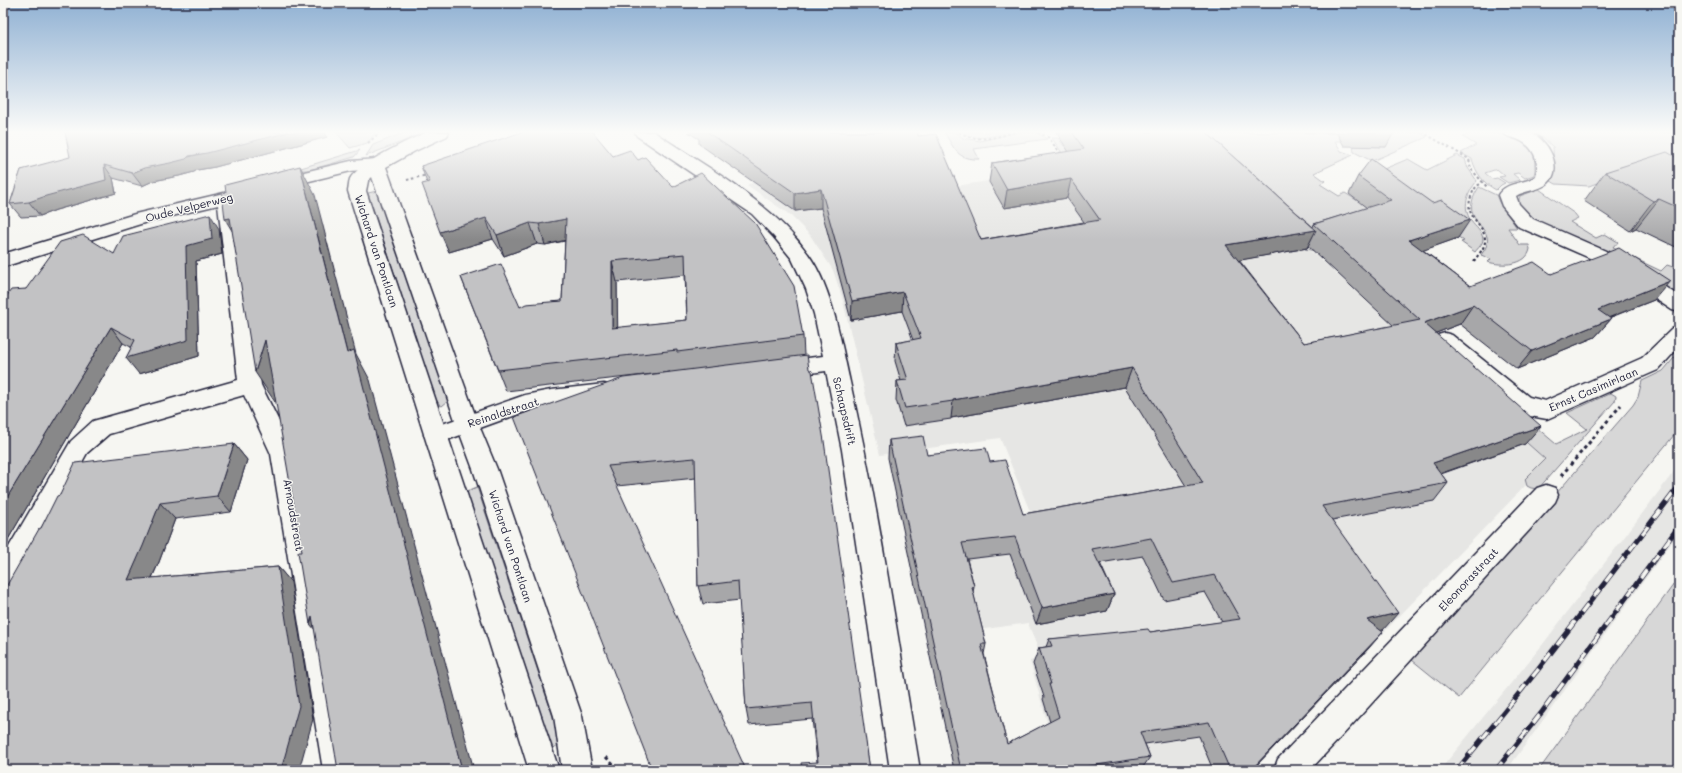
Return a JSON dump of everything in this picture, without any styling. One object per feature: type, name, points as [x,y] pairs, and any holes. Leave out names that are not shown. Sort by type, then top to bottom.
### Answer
[{"type":"street","name":"Oude Velperweg","points":[[3,260],[142,218],[340,168]]},
{"type":"street","name":"Wichard van Pontlaan","points":[[372,168],[359,179],[357,191],[544,770]]},
{"type":"street","name":"Wichard van Pontlaan","points":[[378,168],[467,424],[485,469],[568,716],[577,770]]},
{"type":"street","name":"Schaapsdrift","points":[[697,168],[758,210],[801,257],[816,289],[824,314],[854,450],[905,770]]},
{"type":"street","points":[[1546,168],[1544,176],[1540,181],[1511,191],[1507,195],[1511,206],[1526,223],[1557,238],[1608,259],[1679,305]]},
{"type":"street","name":"Arnoudstraat","points":[[226,198],[250,385],[283,454],[338,770]]},
{"type":"street","name":"Ernst Casimirlaan","points":[[1445,340],[1521,403],[1538,410],[1547,410],[1650,364],[1679,334]]},
{"type":"street","points":[[756,372],[834,362]]},
{"type":"street","points":[[3,581],[79,447],[100,427],[250,385]]},
{"type":"street","name":"Reinaldstraat","points":[[436,435],[525,403],[551,398],[624,389]]},
{"type":"street","name":"Eleonorastraat","points":[[1290,770],[1546,495]]},
{"type":"path","points":[[1472,168],[1482,183],[1495,192],[1507,195]]},
{"type":"path","points":[[1474,261],[1486,242],[1484,232],[1473,221],[1469,212],[1468,202],[1476,187],[1482,183]]},
{"type":"path","points":[[1546,495],[1624,401],[1622,377]]},
{"type":"shaded area","points":[[301,168],[317,168],[310,170],[302,170]]},
{"type":"shaded area","points":[[786,168],[944,168],[956,186],[1072,168],[1285,227],[1305,249],[1314,253],[1395,328],[1548,462],[1251,770],[1148,770],[1128,749],[1058,762],[1030,661],[1041,657],[1028,623],[978,630],[955,541],[1036,526],[1000,438],[880,455],[842,297],[833,270],[810,235],[790,215],[747,185]]},
{"type":"shaded area","points":[[1072,168],[1325,168],[1314,173],[1325,181],[1320,184],[1339,196],[1345,193],[1358,201],[1379,171],[1386,168],[1424,168],[1427,170],[1431,168],[1468,168],[1477,181],[1468,195],[1466,205],[1468,216],[1478,229],[1483,239],[1482,243],[1475,252],[1461,242],[1464,241],[1431,217],[1316,251],[1305,249],[1285,227]]},
{"type":"shaded area","points":[[1535,168],[1535,170],[1534,175],[1525,178],[1518,173],[1513,174],[1520,180],[1508,183],[1499,177],[1505,176],[1497,169],[1485,173],[1492,179],[1497,178],[1505,183],[1496,190],[1487,184],[1476,169]]},
{"type":"shaded area","points":[[1554,168],[1679,168],[1679,191],[1631,170],[1589,186],[1556,184],[1551,181]]},
{"type":"shaded area","points":[[1479,187],[1496,195],[1499,202],[1517,228],[1508,228],[1520,245],[1529,245],[1530,249],[1528,255],[1519,262],[1506,264],[1493,263],[1488,262],[1491,259],[1481,255],[1487,245],[1487,237],[1475,218],[1472,210],[1473,200]]},
{"type":"shaded area","points":[[1539,189],[1575,214],[1578,218],[1570,222],[1596,238],[1605,234],[1618,242],[1613,248],[1661,271],[1667,265],[1679,269],[1679,297],[1534,220],[1523,212],[1518,203],[1520,196]]},
{"type":"shaded area","points":[[377,191],[448,401],[442,406],[435,398],[368,193]]},
{"type":"shaded area","points":[[1679,352],[1679,429],[1459,698],[1412,660],[1633,405],[1638,397],[1642,381],[1663,371]]},
{"type":"shaded area","points":[[1611,393],[1616,396],[1615,401],[1538,489],[1527,486],[1525,479],[1545,459],[1518,435],[1536,427],[1556,444],[1587,429],[1567,413]]},
{"type":"shaded area","points":[[1679,465],[1679,532],[1507,770],[1440,770],[1543,644]]},
{"type":"shaded area","points":[[477,487],[560,738],[560,743],[554,748],[551,748],[465,492]]},
{"type":"shaded area","points":[[1679,577],[1679,770],[1539,770]]},
{"type":"building","points":[[28,168],[104,168],[106,180],[29,202],[10,204],[21,170]]},
{"type":"building","points":[[115,168],[144,168],[132,173]]},
{"type":"building","points":[[292,168],[301,168],[347,353],[354,350],[462,770],[338,770],[312,616],[310,624],[298,552],[302,552],[265,340],[255,372],[230,218],[225,219],[222,193],[226,192],[225,185]]},
{"type":"building","points":[[422,168],[655,168],[673,187],[701,173],[755,223],[794,286],[803,336],[677,352],[677,350],[498,370],[461,277],[501,264],[520,307],[526,304],[562,301],[566,219],[539,224],[530,223],[497,235],[486,218],[440,232],[422,184],[430,182]],"holes":[[[685,254],[687,320],[612,328],[612,261]]]},
{"type":"building","points":[[759,168],[950,168],[981,240],[1100,220],[1071,179],[1007,190],[995,168],[1246,168],[1316,230],[1226,245],[1304,343],[1420,320],[1314,224],[1391,200],[1358,176],[1364,168],[1384,168],[1432,203],[1442,200],[1470,220],[1409,240],[1470,286],[1534,262],[1551,274],[1619,248],[1670,281],[1598,310],[1611,319],[1532,351],[1473,305],[1424,323],[1541,426],[1433,463],[1448,483],[1322,506],[1398,613],[1367,620],[1383,632],[1251,770],[1230,770],[1209,722],[1140,732],[1150,757],[1063,770],[961,770],[889,440],[923,436],[927,455],[986,448],[990,462],[1005,460],[1023,514],[1203,483],[1132,368],[953,401],[905,408],[897,381],[908,380],[896,343],[921,338],[903,292],[852,301],[821,189],[795,193]],"holes":[[[1015,537],[1042,608],[1114,594],[1092,549],[1151,538],[1173,583],[1215,575],[1240,619],[1150,632],[1148,629],[1049,639],[1052,646],[1039,648],[1051,684],[1049,684],[1059,717],[1007,744],[981,644],[986,644],[972,587],[974,586],[962,543]]]},
{"type":"building","points":[[1617,168],[1679,168],[1679,208],[1659,199],[1653,201],[1605,172]]},
{"type":"building","points":[[210,214],[212,239],[186,246],[188,340],[126,358],[135,340],[111,327],[3,504],[3,320],[5,317],[3,317],[3,301],[11,290],[26,289],[60,242],[83,235],[114,254],[123,236]]},
{"type":"building","points":[[807,355],[809,369],[812,371],[824,441],[870,770],[802,770],[801,763],[818,762],[812,703],[746,709],[738,581],[698,586],[695,458],[608,466],[746,770],[652,770],[514,417],[623,378]]},
{"type":"building","points":[[234,444],[217,496],[160,503],[128,580],[278,567],[299,706],[281,770],[3,770],[3,592],[39,529],[41,528],[57,496],[60,495],[75,463]]},
{"type":"railway","points":[[1457,770],[1537,671],[1679,486]]},
{"type":"railway","points":[[1496,770],[1542,712],[1679,526]]}]
